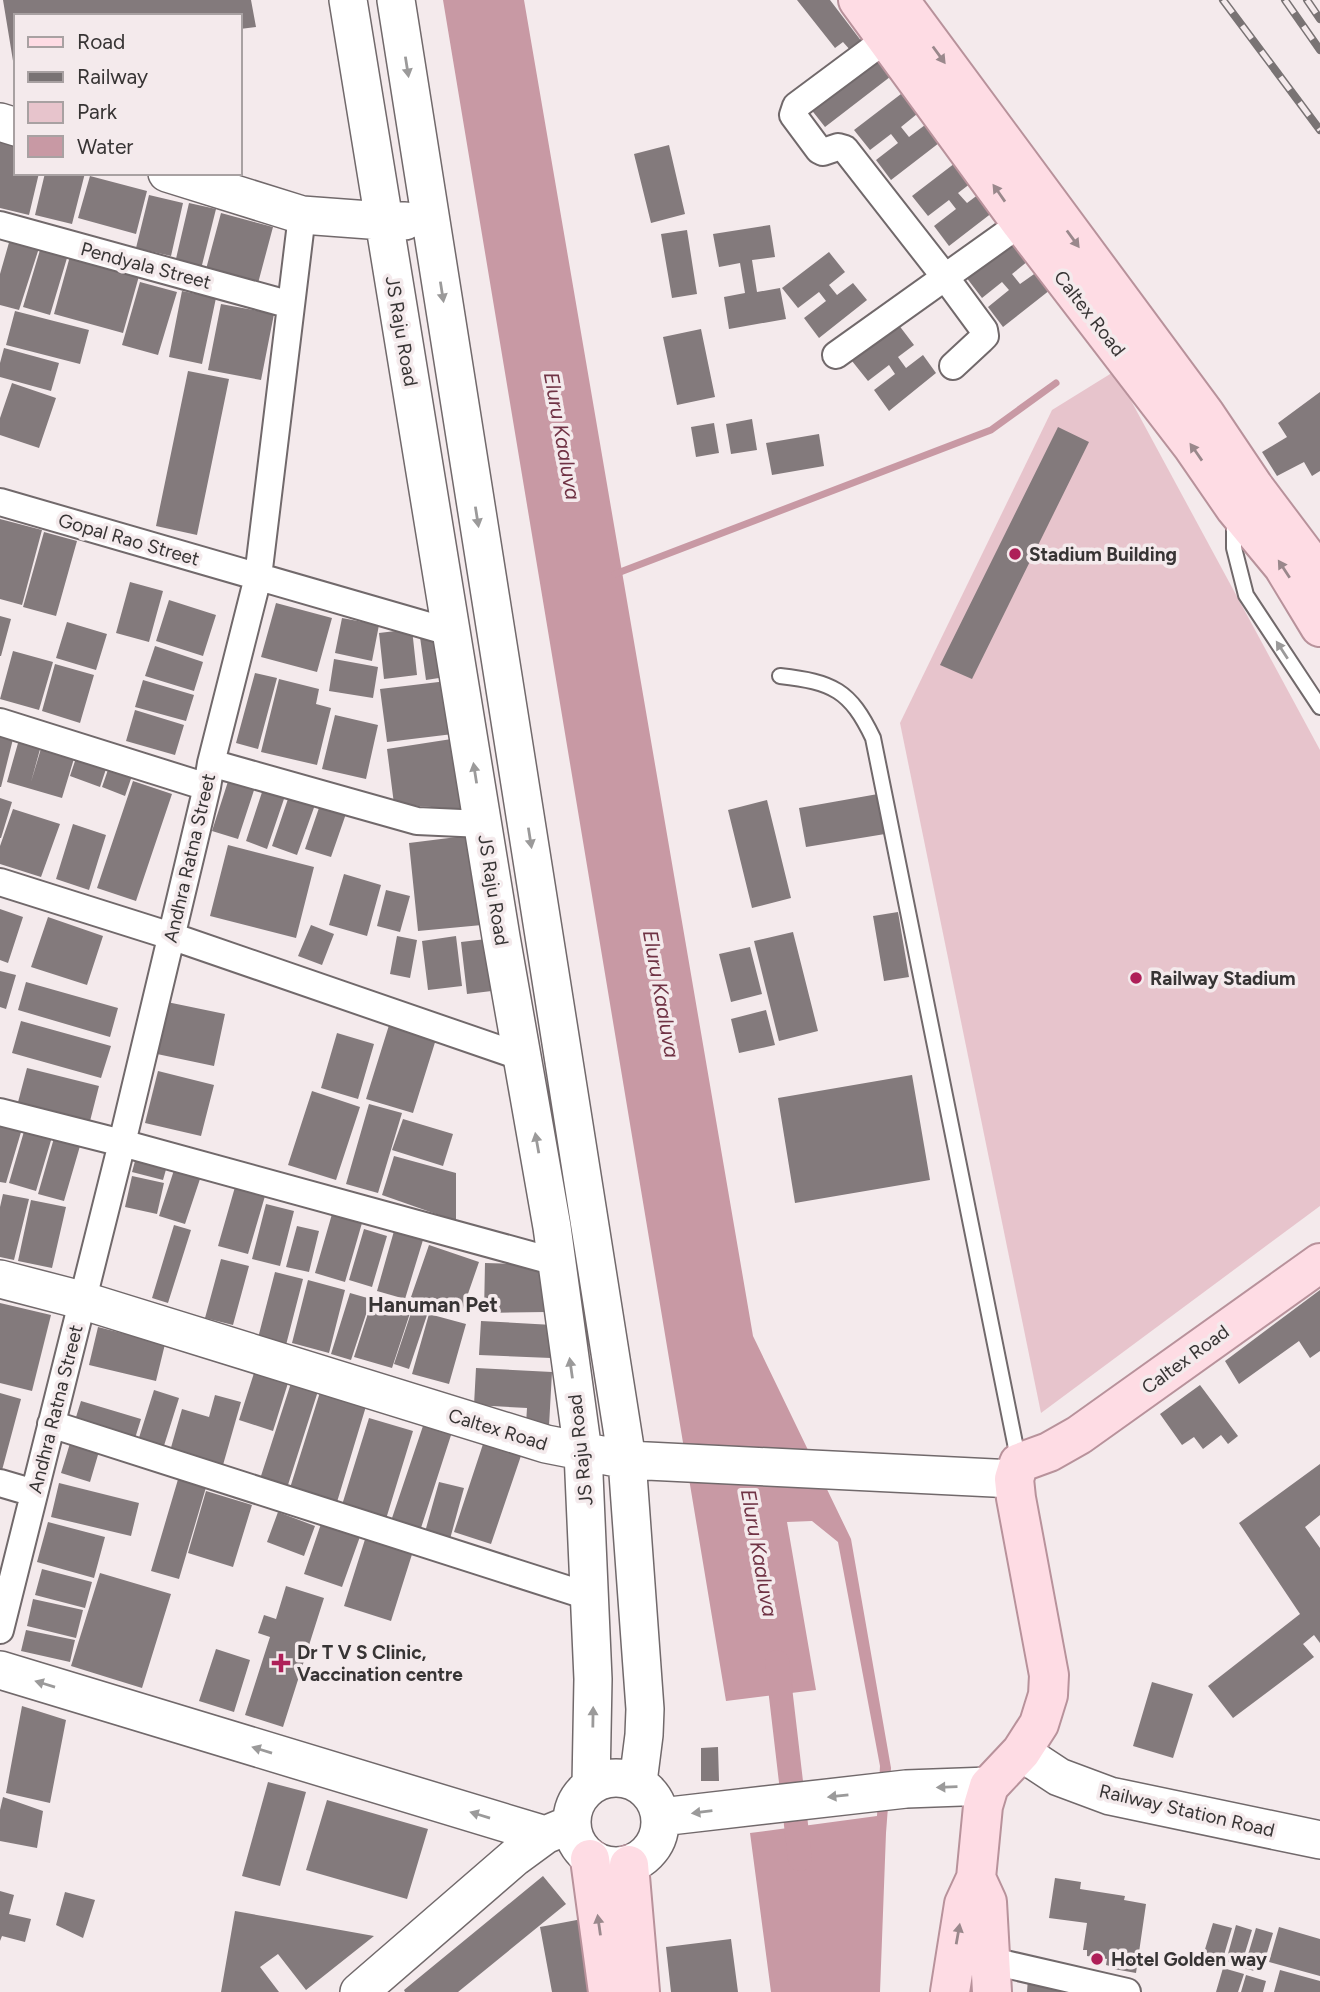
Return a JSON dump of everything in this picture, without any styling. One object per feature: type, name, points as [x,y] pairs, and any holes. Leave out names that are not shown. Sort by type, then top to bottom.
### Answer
[{"type":"main road","name":"Caltex Road","points":[[858,0],[1021,223],[1193,447],[1235,508],[1283,566],[1320,627]]},
{"type":"main road","name":"Caltex Road","points":[[899,0],[1205,414],[1254,487],[1320,575]]},
{"type":"main road","name":"Caltex Road","points":[[1027,1464],[1079,1435],[1320,1263]]},
{"type":"main road","points":[[950,1992],[964,1904],[976,1878],[983,1806],[989,1786],[1021,1752],[1039,1724],[1048,1696],[1049,1675],[1016,1498],[1027,1464]]},
{"type":"main road","points":[[590,1858],[608,1992]]},
{"type":"main road","points":[[629,1865],[640,1992]]},
{"type":"main road","points":[[976,1878],[987,1902],[992,1976]]},
{"type":"street","name":"JS Raju Road","points":[[348,0],[556,1262],[583,1452],[591,1597],[592,1785]]},
{"type":"street","points":[[396,0],[627,1460],[645,1709],[638,1782]]},
{"type":"street","points":[[886,39],[796,106],[793,115],[819,150],[823,152],[838,147],[845,149],[984,330],[985,336],[953,366]]},
{"type":"street","points":[[173,175],[302,215],[383,221],[431,220]]},
{"type":"street","name":"Andhra Ratna Street","points":[[0,1630],[122,1143],[258,577],[302,215]]},
{"type":"street","points":[[836,355],[1021,223]]},
{"type":"street","name":"Pendyala Street","points":[[0,225],[291,305]]},
{"type":"street","name":"Gopal Rao Street","points":[[0,502],[453,633]]},
{"type":"street","points":[[0,722],[209,775],[418,821],[483,824]]},
{"type":"street","points":[[0,882],[172,936],[522,1057]]},
{"type":"street","points":[[0,1112],[556,1262]]},
{"type":"street","name":"Caltex Road","points":[[0,1279],[82,1300],[532,1440],[627,1460],[850,1472],[1027,1464]]},
{"type":"street","points":[[51,1423],[591,1597]]},
{"type":"street","points":[[0,1483],[34,1493]]},
{"type":"street","points":[[0,1670],[558,1830],[590,1858],[609,1867],[629,1865],[647,1855],[659,1838],[661,1817],[654,1796],[638,1782],[614,1777],[592,1785],[576,1802],[558,1830],[515,1857],[359,1992]]},
{"type":"street","name":"Railway Station Road","points":[[1021,1752],[1059,1777],[1110,1796],[1320,1840]]},
{"type":"street","points":[[661,1817],[906,1789],[989,1786]]},
{"type":"street","points":[[992,1976],[1127,1992]]},
{"type":"lane","points":[[1235,508],[1234,548],[1246,595],[1320,707]]},
{"type":"lane","points":[[780,677],[825,685],[851,700],[861,712],[873,738],[1027,1464]]},
{"type":"green space","name":"Railway Stadium","points":[[1115,371],[1320,750],[1320,1206],[1041,1413],[900,723],[1052,410]]},
{"type":"water","points":[[443,0],[524,0],[753,1336],[851,1539],[891,1768],[880,1992],[771,1992],[750,1833],[877,1816],[880,1766],[838,1542],[812,1521],[787,1522],[816,1690],[726,1701]]},
{"type":"building","points":[[3,0],[251,0],[256,27],[242,29],[242,14],[14,14],[14,67]]},
{"type":"building","points":[[797,0],[830,0],[862,42],[851,51],[843,42],[835,48]]},
{"type":"building","points":[[884,50],[899,70],[825,127],[810,108]]},
{"type":"building","points":[[901,94],[917,114],[901,127],[909,137],[925,125],[939,143],[891,180],[876,160],[898,143],[891,134],[870,150],[854,130]]},
{"type":"building","points":[[0,138],[14,142],[14,175],[39,175],[29,215],[0,208]]},
{"type":"building","points":[[669,145],[685,214],[651,223],[634,154]]},
{"type":"building","points":[[959,160],[975,180],[958,193],[967,203],[983,191],[997,209],[949,246],[934,226],[956,209],[949,200],[928,216],[912,196]]},
{"type":"building","points":[[45,175],[84,175],[72,224],[35,215]]},
{"type":"building","points":[[90,176],[147,191],[136,234],[78,218]]},
{"type":"building","points":[[149,195],[183,203],[171,256],[136,248]]},
{"type":"building","points":[[189,203],[216,209],[201,269],[175,263]]},
{"type":"building","points":[[221,213],[273,227],[257,287],[205,273]]},
{"type":"building","points":[[770,225],[775,257],[752,260],[757,292],[780,288],[786,319],[729,329],[724,297],[745,293],[740,263],[719,267],[713,234]]},
{"type":"building","points":[[687,230],[697,294],[672,298],[661,234]]},
{"type":"building","points":[[10,239],[39,248],[19,310],[0,305],[0,274]]},
{"type":"building","points":[[1013,241],[1028,261],[1012,274],[1020,284],[1037,272],[1050,290],[1003,327],[988,307],[1009,290],[1002,282],[982,298],[966,277]]},
{"type":"building","points":[[72,249],[141,269],[123,333],[54,314]]},
{"type":"building","points":[[40,250],[67,258],[50,315],[23,307]]},
{"type":"building","points":[[829,252],[845,272],[829,285],[837,295],[853,283],[867,300],[819,338],[804,318],[826,301],[819,292],[798,308],[782,288]]},
{"type":"building","points":[[140,282],[177,292],[158,355],[122,345]]},
{"type":"building","points":[[182,291],[216,298],[202,364],[169,357]]},
{"type":"building","points":[[221,304],[274,314],[261,380],[208,370]]},
{"type":"building","points":[[15,311],[89,330],[80,364],[6,345]]},
{"type":"building","points":[[898,324],[914,345],[898,357],[906,368],[923,355],[936,373],[889,411],[874,390],[895,374],[889,365],[868,381],[852,361]]},
{"type":"building","points":[[701,329],[715,397],[677,405],[663,337]]},
{"type":"building","points":[[4,348],[59,363],[51,391],[0,377]]},
{"type":"building","points":[[188,371],[229,379],[197,535],[156,526]]},
{"type":"building","points":[[12,383],[56,398],[39,448],[0,435],[0,418]]},
{"type":"building","points":[[1320,392],[1320,471],[1312,476],[1304,462],[1277,476],[1262,452],[1287,437],[1278,423]]},
{"type":"building","points":[[752,419],[757,450],[731,454],[726,424]]},
{"type":"building","points":[[714,423],[719,453],[696,457],[691,427]]},
{"type":"building","name":"Stadium Building","points":[[1058,427],[1089,442],[972,679],[940,665]]},
{"type":"building","points":[[819,434],[824,466],[772,475],[766,443]]},
{"type":"building","points":[[0,519],[42,530],[22,605],[0,599]]},
{"type":"building","points":[[44,532],[77,541],[56,616],[23,607]]},
{"type":"building","points":[[130,582],[163,591],[149,642],[116,633]]},
{"type":"building","points":[[169,600],[216,615],[203,656],[156,641]]},
{"type":"building","points":[[276,603],[332,618],[317,672],[261,657]]},
{"type":"building","points":[[0,616],[11,619],[1,656],[0,656]]},
{"type":"building","points":[[342,618],[379,625],[372,661],[335,653]]},
{"type":"building","points":[[67,622],[107,634],[96,670],[56,658]]},
{"type":"building","points":[[412,629],[417,675],[384,679],[379,633]]},
{"type":"building","points":[[446,633],[452,676],[426,680],[420,637]]},
{"type":"building","points":[[155,646],[203,662],[194,691],[145,676]]},
{"type":"building","points":[[13,651],[53,662],[39,710],[0,699]]},
{"type":"building","points":[[334,659],[378,667],[373,698],[329,691]]},
{"type":"building","points":[[55,664],[94,675],[80,723],[42,711]]},
{"type":"building","points":[[255,673],[277,678],[258,749],[236,743]]},
{"type":"building","points":[[279,679],[319,689],[316,704],[331,708],[317,765],[261,752]]},
{"type":"building","points":[[143,680],[194,695],[186,721],[135,707]]},
{"type":"building","points":[[447,681],[453,734],[387,742],[380,689]]},
{"type":"building","points":[[135,710],[184,725],[175,755],[126,741]]},
{"type":"building","points":[[335,715],[378,725],[366,779],[322,769]]},
{"type":"building","points":[[0,732],[14,735],[1,787],[0,787]]},
{"type":"building","points":[[20,736],[42,742],[31,782],[43,742],[76,752],[62,798],[7,782]]},
{"type":"building","points":[[458,738],[469,810],[394,804],[387,749]]},
{"type":"building","points":[[77,755],[107,766],[100,787],[70,776]]},
{"type":"building","points":[[110,764],[133,773],[125,796],[102,787]]},
{"type":"building","points":[[232,769],[258,778],[238,839],[212,831]]},
{"type":"building","points":[[133,781],[172,794],[136,901],[97,888]]},
{"type":"building","points":[[265,783],[287,790],[267,849],[246,841]]},
{"type":"building","points":[[290,793],[316,802],[297,855],[272,846]]},
{"type":"building","points":[[878,794],[885,834],[806,847],[799,808]]},
{"type":"building","points":[[0,798],[12,802],[1,838],[0,838]]},
{"type":"building","points":[[322,799],[348,808],[331,857],[305,849]]},
{"type":"building","points":[[767,800],[791,898],[752,908],[728,810]]},
{"type":"building","points":[[13,809],[60,824],[41,877],[0,864],[0,846]]},
{"type":"building","points":[[73,824],[106,835],[89,890],[56,879]]},
{"type":"building","points":[[473,835],[482,925],[418,931],[409,843]]},
{"type":"building","points":[[228,845],[314,867],[296,938],[210,916]]},
{"type":"building","points":[[344,874],[381,885],[367,936],[329,925]]},
{"type":"building","points":[[386,890],[410,896],[400,932],[377,926]]},
{"type":"building","points":[[0,909],[23,917],[8,963],[0,960]]},
{"type":"building","points":[[898,912],[909,977],[884,981],[873,916]]},
{"type":"building","points":[[48,917],[103,936],[87,985],[31,967]]},
{"type":"building","points":[[311,925],[334,934],[322,965],[298,956]]},
{"type":"building","points":[[793,932],[818,1031],[779,1041],[754,941]]},
{"type":"building","points":[[397,936],[417,940],[410,978],[390,974]]},
{"type":"building","points":[[456,936],[462,986],[428,990],[422,941]]},
{"type":"building","points":[[495,938],[500,990],[467,994],[461,942]]},
{"type":"building","points":[[750,947],[762,994],[731,1002],[719,954]]},
{"type":"building","points":[[0,971],[16,975],[6,1009],[0,1007]]},
{"type":"building","points":[[26,982],[118,1008],[110,1037],[18,1010]]},
{"type":"building","points":[[167,1002],[225,1014],[214,1066],[157,1054]]},
{"type":"building","points":[[766,1010],[775,1045],[739,1053],[731,1019]]},
{"type":"building","points":[[21,1021],[111,1046],[101,1078],[12,1053]]},
{"type":"building","points":[[390,1022],[437,1036],[413,1113],[366,1099]]},
{"type":"building","points":[[337,1033],[374,1044],[358,1099],[321,1088]]},
{"type":"building","points":[[27,1068],[99,1086],[89,1125],[17,1106]]},
{"type":"building","points":[[158,1071],[214,1085],[201,1136],[145,1123]]},
{"type":"building","points":[[912,1075],[930,1180],[795,1203],[778,1098]]},
{"type":"building","points":[[312,1091],[360,1107],[336,1180],[288,1165]]},
{"type":"building","points":[[369,1104],[402,1113],[378,1193],[346,1184]]},
{"type":"building","points":[[0,1116],[24,1122],[6,1183],[0,1182]]},
{"type":"building","points":[[403,1119],[453,1134],[443,1166],[392,1150]]},
{"type":"building","points":[[25,1128],[52,1137],[36,1191],[9,1183]]},
{"type":"building","points":[[54,1138],[80,1146],[64,1201],[38,1194]]},
{"type":"building","points":[[138,1150],[169,1159],[163,1180],[132,1172]]},
{"type":"building","points":[[394,1156],[456,1173],[456,1221],[382,1195]]},
{"type":"building","points":[[176,1164],[202,1173],[185,1224],[159,1216]]},
{"type":"building","points":[[132,1176],[164,1183],[157,1214],[125,1207]]},
{"type":"building","points":[[235,1187],[265,1196],[248,1254],[218,1246]]},
{"type":"building","points":[[3,1194],[29,1199],[14,1260],[0,1257],[0,1207]]},
{"type":"building","points":[[31,1200],[66,1207],[52,1268],[18,1261]]},
{"type":"building","points":[[266,1204],[294,1211],[280,1266],[252,1259]]},
{"type":"building","points":[[332,1214],[362,1223],[345,1282],[315,1273]]},
{"type":"building","points":[[174,1225],[191,1230],[168,1303],[152,1298]]},
{"type":"building","points":[[297,1226],[319,1231],[309,1272],[286,1267]]},
{"type":"building","points":[[364,1229],[387,1236],[372,1287],[349,1280]]},
{"type":"building","points":[[394,1231],[423,1240],[405,1299],[377,1291]]},
{"type":"building","points":[[429,1245],[479,1262],[461,1314],[411,1297]]},
{"type":"building","points":[[221,1259],[249,1266],[233,1325],[205,1318]]},
{"type":"building","points":[[485,1263],[546,1265],[546,1312],[484,1313]]},
{"type":"building","points":[[275,1272],[303,1279],[286,1345],[258,1338]]},
{"type":"building","points":[[308,1280],[345,1290],[329,1353],[292,1343]]},
{"type":"building","points":[[1320,1290],[1320,1351],[1310,1358],[1299,1341],[1239,1384],[1225,1361]]},
{"type":"building","points":[[350,1293],[371,1299],[351,1360],[331,1354]]},
{"type":"building","points":[[372,1301],[411,1310],[392,1368],[354,1357]]},
{"type":"building","points":[[0,1303],[51,1315],[32,1391],[0,1383]]},
{"type":"building","points":[[412,1310],[427,1315],[409,1369],[394,1364]]},
{"type":"building","points":[[429,1314],[466,1324],[449,1384],[412,1374]]},
{"type":"building","points":[[481,1321],[553,1325],[551,1358],[479,1355]]},
{"type":"building","points":[[98,1327],[165,1344],[156,1381],[89,1365]]},
{"type":"building","points":[[476,1368],[552,1372],[549,1426],[526,1424],[527,1408],[474,1405]]},
{"type":"building","points":[[254,1373],[288,1383],[273,1431],[239,1420]]},
{"type":"building","points":[[291,1383],[318,1391],[287,1488],[260,1479]]},
{"type":"building","points":[[1200,1385],[1238,1436],[1228,1444],[1221,1435],[1203,1449],[1194,1437],[1182,1445],[1160,1414]]},
{"type":"building","points":[[321,1389],[367,1403],[337,1502],[290,1488]]},
{"type":"building","points":[[154,1390],[179,1398],[162,1452],[137,1444]]},
{"type":"building","points":[[0,1393],[21,1399],[1,1474],[0,1474]]},
{"type":"building","points":[[215,1395],[241,1402],[223,1465],[170,1451],[182,1409],[209,1417]]},
{"type":"building","points":[[81,1401],[141,1419],[132,1448],[72,1430]]},
{"type":"building","points":[[369,1418],[413,1431],[386,1519],[342,1505]]},
{"type":"building","points":[[425,1420],[453,1429],[420,1531],[391,1521]]},
{"type":"building","points":[[487,1432],[525,1444],[491,1544],[454,1532]]},
{"type":"building","points":[[71,1440],[100,1448],[90,1482],[61,1473]]},
{"type":"building","points":[[1320,1464],[1320,1515],[1305,1527],[1320,1548],[1320,1643],[1314,1635],[1303,1644],[1314,1657],[1233,1718],[1208,1686],[1300,1614],[1239,1523]]},
{"type":"building","points":[[179,1476],[207,1484],[179,1579],[151,1571]]},
{"type":"building","points":[[439,1482],[464,1488],[450,1539],[425,1532]]},
{"type":"building","points":[[59,1483],[139,1503],[131,1536],[51,1517]]},
{"type":"building","points":[[206,1491],[252,1505],[233,1567],[188,1553]]},
{"type":"building","points":[[278,1512],[315,1526],[304,1556],[267,1542]]},
{"type":"building","points":[[323,1518],[362,1531],[342,1587],[304,1574]]},
{"type":"building","points":[[48,1522],[105,1537],[94,1578],[37,1562]]},
{"type":"building","points":[[367,1533],[414,1548],[391,1621],[344,1606]]},
{"type":"building","points":[[42,1569],[92,1582],[85,1608],[35,1595]]},
{"type":"building","points":[[100,1573],[171,1594],[142,1688],[71,1666]]},
{"type":"building","points":[[286,1586],[324,1598],[283,1727],[245,1715],[270,1637],[258,1633],[264,1615],[276,1619]]},
{"type":"building","points":[[33,1599],[83,1610],[76,1638],[27,1626]]},
{"type":"building","points":[[26,1630],[75,1640],[70,1662],[21,1651]]},
{"type":"building","points":[[216,1649],[250,1660],[234,1712],[199,1701]]},
{"type":"building","points":[[1152,1682],[1193,1694],[1173,1758],[1133,1746]]},
{"type":"building","points":[[22,1706],[66,1720],[50,1803],[6,1793]]},
{"type":"building","points":[[718,1747],[719,1781],[701,1781],[701,1748]]},
{"type":"building","points":[[268,1782],[306,1792],[280,1886],[242,1876]]},
{"type":"building","points":[[3,1797],[43,1811],[37,1848],[0,1841],[0,1810]]},
{"type":"building","points":[[327,1800],[428,1829],[407,1899],[306,1870]]},
{"type":"building","points":[[543,1876],[566,1904],[458,1992],[405,1992],[404,1990]]},
{"type":"building","points":[[1055,1878],[1081,1882],[1080,1889],[1125,1896],[1124,1900],[1146,1904],[1136,1973],[1114,1969],[1106,1965],[1107,1959],[1087,1956],[1087,1950],[1083,1950],[1087,1923],[1049,1918]]},
{"type":"building","points":[[0,1891],[14,1895],[9,1914],[31,1919],[25,1942],[2,1936],[0,1941]]},
{"type":"building","points":[[65,1892],[95,1900],[83,1938],[56,1925]]},
{"type":"building","points":[[235,1911],[374,1936],[306,1990],[278,1954],[260,1967],[279,1992],[221,1992]]},
{"type":"building","points":[[582,1919],[595,1992],[552,1992],[540,1927]]},
{"type":"building","points":[[1213,1923],[1232,1928],[1221,1965],[1202,1959]]},
{"type":"building","points":[[1236,1925],[1252,1930],[1241,1966],[1226,1961]]},
{"type":"building","points":[[1279,1927],[1320,1939],[1320,1976],[1269,1962]]},
{"type":"building","points":[[1256,1928],[1273,1933],[1261,1973],[1244,1968]]},
{"type":"building","points":[[731,1939],[738,1992],[671,1992],[666,1947]]},
{"type":"building","points":[[1223,1968],[1244,1974],[1238,1992],[1216,1992]]},
{"type":"building","points":[[1280,1970],[1320,1981],[1320,1992],[1274,1992]]},
{"type":"building","points":[[1246,1975],[1266,1981],[1263,1992],[1241,1992]]},
{"type":"building","points":[[1028,1978],[1061,1979],[1060,1992],[1027,1992]]},
{"type":"waterway","points":[[615,574],[991,430],[1056,383]]},
{"type":"waterway","name":"Eluru Kaaluva","points":[[777,1662],[800,1859]]},
{"type":"railway","points":[[1223,0],[1320,130]]},
{"type":"railway","points":[[1285,0],[1320,50]]},
{"type":"railway","points":[[1307,0],[1320,19]]},
{"type":"place","name":"Stadium Building","points":[[1015,554]]},
{"type":"place","name":"Railway Stadium","points":[[1136,978]]},
{"type":"place","name":"Dr T V S Clinic, Vaccination centre","points":[[281,1663]]},
{"type":"place","name":"Hotel Golden way","points":[[1097,1959]]},
{"type":"district","name":"Hanuman Pet","points":[[433,1305]]}]
